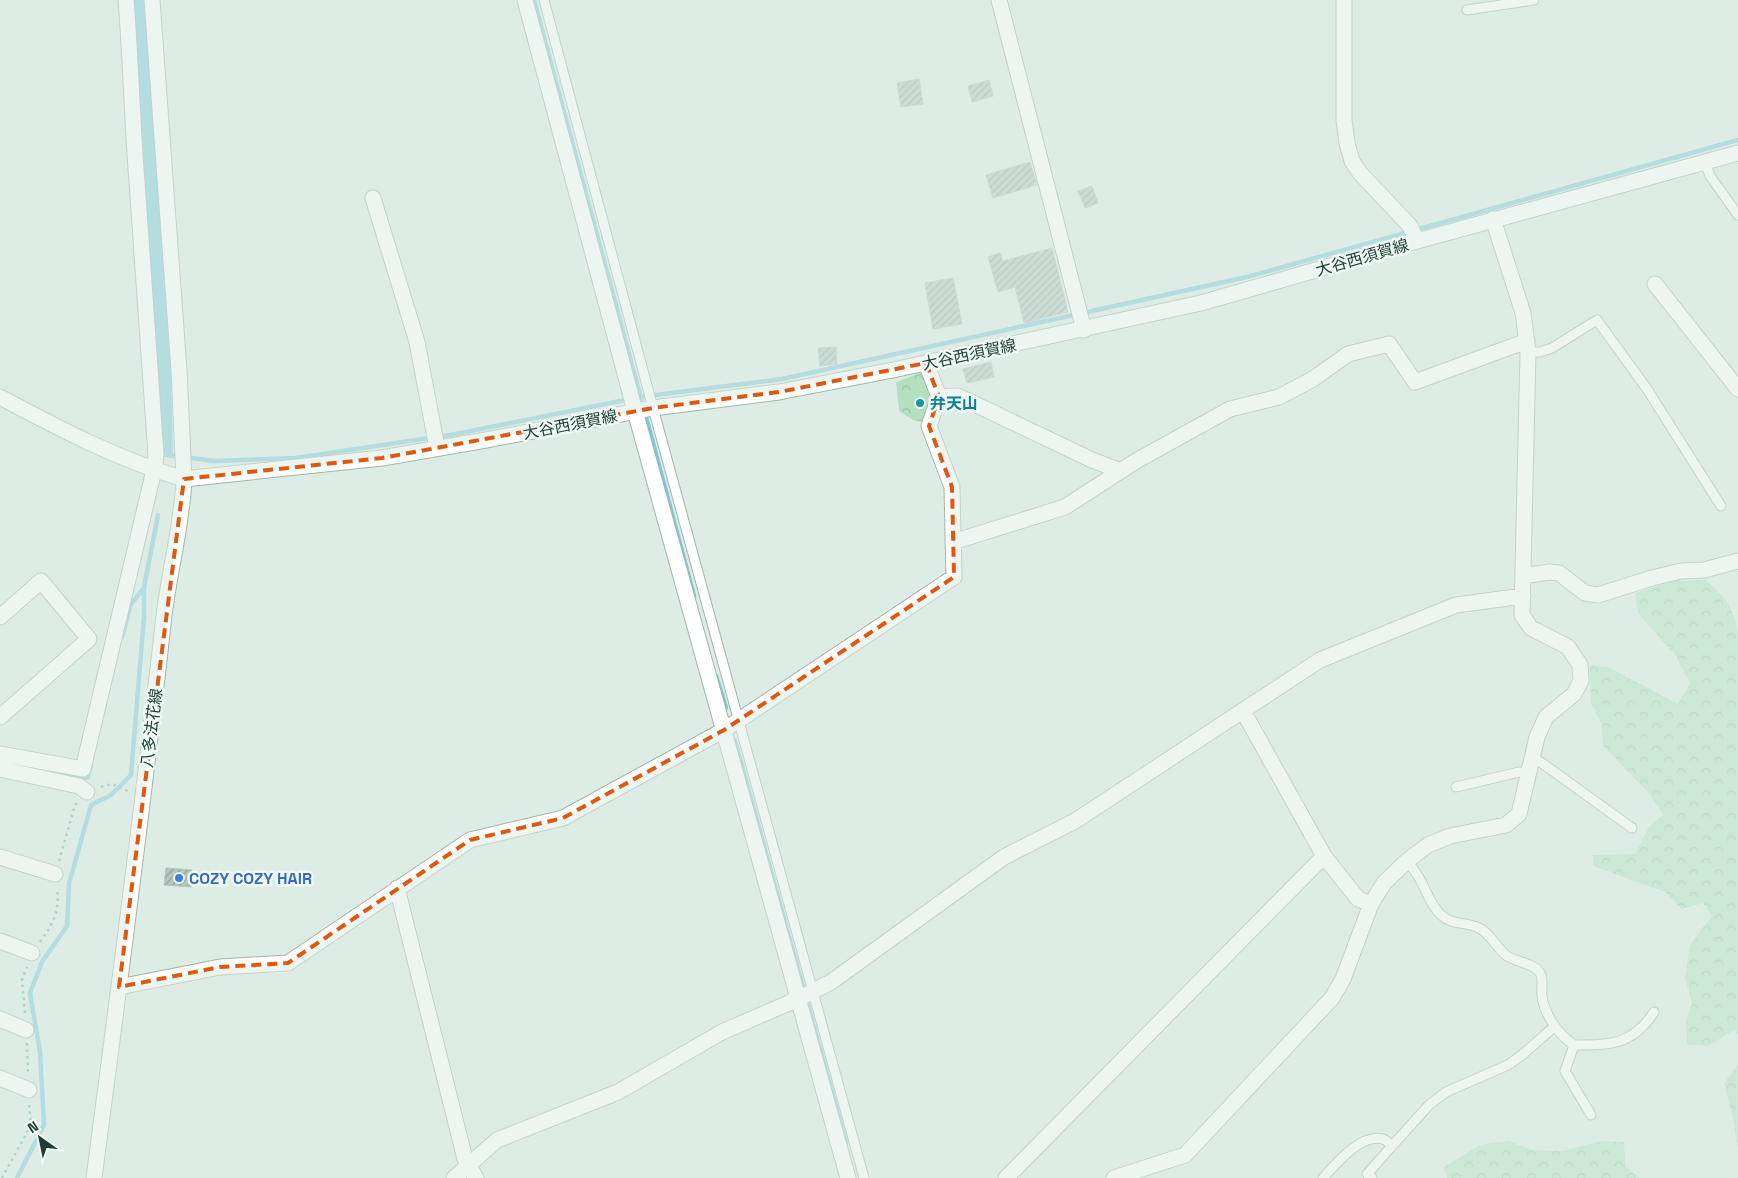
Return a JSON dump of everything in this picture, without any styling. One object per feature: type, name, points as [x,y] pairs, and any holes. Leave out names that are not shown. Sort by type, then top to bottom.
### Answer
[{"type":"street","points":[[0,754],[83,769],[154,470],[156,455],[126,0]]},
{"type":"street","name":"八多法花線","points":[[94,1178],[143,798],[164,616],[183,509],[184,479],[178,360],[152,0]]},
{"type":"street","points":[[525,0],[644,409],[724,730],[805,995],[848,1178]]},
{"type":"street","points":[[999,0],[1084,330]]},
{"type":"street","points":[[1344,0],[1344,120],[1352,161],[1360,173],[1410,226],[1417,241]]},
{"type":"street","name":"大谷西須賀線","points":[[184,479],[382,458],[644,409],[779,392],[1084,330],[1201,303],[1493,219],[1738,153]]},
{"type":"street","points":[[373,198],[417,342],[437,448]]},
{"type":"street","points":[[1114,1178],[1185,1156],[1332,998],[1343,979],[1371,904],[1384,884],[1407,861],[1428,845],[1450,836],[1506,825],[1519,814],[1536,737],[1546,717],[1574,694],[1581,681],[1580,665],[1568,647],[1531,628],[1522,615],[1527,346],[1523,312],[1493,219]]},
{"type":"street","points":[[1655,284],[1738,388]]},
{"type":"street","points":[[953,542],[1065,507],[1121,471],[1230,409],[1279,397],[1312,379],[1348,354],[1389,344],[1415,382],[1527,346]]},
{"type":"street","points":[[119,987],[220,966],[288,963],[470,840],[563,818],[724,730],[954,577],[952,487],[929,426],[939,397],[926,363]]},
{"type":"street","points":[[939,397],[958,396],[1092,460],[1121,471]]},
{"type":"street","points":[[0,397],[91,445],[154,470],[184,479]]},
{"type":"street","points":[[1523,576],[1549,572],[1559,573],[1585,593],[1598,595],[1652,578],[1681,571],[1704,570],[1738,561]]},
{"type":"street","points":[[0,617],[41,581],[89,639],[0,717]]},
{"type":"street","points":[[454,1178],[472,1172],[497,1140],[618,1092],[722,1032],[831,982],[1004,857],[1075,821],[1320,660],[1456,605],[1523,596]]},
{"type":"street","points":[[1243,711],[1324,856],[1358,899],[1371,904]]},
{"type":"street","points":[[0,769],[79,786],[87,792]]},
{"type":"street","points":[[1006,1178],[1324,856]]},
{"type":"street","points":[[0,857],[55,874]]},
{"type":"street","points":[[397,888],[465,1159],[472,1172]]},
{"type":"street","points":[[0,941],[32,954]]},
{"type":"street","points":[[0,1019],[26,1030]]},
{"type":"street","points":[[0,1078],[28,1090]]},
{"type":"lane","points":[[544,0],[575,110],[644,409],[739,720],[805,995],[864,1178]]},
{"type":"lane","points":[[1467,10],[1534,0]]},
{"type":"lane","points":[[1705,162],[1710,176],[1738,216]]},
{"type":"lane","points":[[1527,346],[1540,352],[1552,348],[1597,320],[1647,389],[1722,506]]},
{"type":"lane","points":[[1456,787],[1519,772],[1530,765],[1542,763],[1632,828]]},
{"type":"lane","points":[[1407,861],[1418,876],[1435,909],[1443,917],[1456,923],[1477,927],[1485,932],[1512,960],[1535,968],[1540,973],[1546,1011],[1555,1026],[1574,1045],[1614,1043],[1626,1039],[1646,1025],[1654,1012]]},
{"type":"lane","points":[[1372,1178],[1367,1174],[1429,1105],[1446,1092],[1508,1065],[1555,1026]]},
{"type":"lane","points":[[1574,1045],[1565,1072],[1590,1115]]},
{"type":"lane","points":[[1323,1178],[1341,1157],[1371,1138],[1384,1139],[1392,1146]]},
{"type":"path","points":[[2,1178],[31,1125],[22,980],[32,954],[52,925],[59,904],[55,874],[76,805],[87,792],[112,784],[143,798]]},
{"type":"highlighted area","points":[[926,363],[939,397],[929,426],[952,487],[954,577],[724,730],[563,818],[470,840],[288,963],[220,967],[119,987],[184,479],[382,458],[653,408],[779,392]]},
{"type":"green space","points":[[920,373],[932,385],[936,395],[928,423],[913,420],[899,411],[896,382]]},
{"type":"green space","points":[[1705,580],[1728,603],[1734,616],[1738,633],[1738,1035],[1734,1030],[1708,1046],[1687,1044],[1686,1021],[1692,1003],[1685,978],[1690,945],[1712,916],[1703,903],[1682,909],[1665,892],[1593,866],[1593,855],[1635,854],[1649,827],[1663,815],[1649,793],[1603,746],[1602,724],[1591,703],[1590,665],[1608,667],[1678,704],[1690,683],[1676,656],[1638,613],[1635,593],[1675,581]]},
{"type":"green space","points":[[1738,1065],[1738,1147],[1724,1083]]},
{"type":"green space","points":[[1508,1141],[1532,1150],[1562,1151],[1602,1141],[1624,1142],[1625,1166],[1640,1178],[1447,1178],[1444,1167],[1480,1145]]},
{"type":"water","points":[[132,0],[145,0],[171,369],[173,458],[159,456],[157,354],[142,193]]},
{"type":"building","points":[[919,79],[923,104],[901,107],[897,83]]},
{"type":"building","points":[[989,80],[993,96],[972,102],[968,86]]},
{"type":"building","points":[[1030,162],[1037,185],[993,198],[986,175]]},
{"type":"building","points":[[1092,186],[1098,203],[1085,208],[1078,191]]},
{"type":"building","points":[[1052,248],[1068,312],[1024,323],[1015,287],[998,292],[988,257],[1000,253],[1003,261]]},
{"type":"building","points":[[953,278],[962,324],[933,329],[925,283]]},
{"type":"building","points":[[836,347],[837,364],[820,366],[818,348]]},
{"type":"building","points":[[991,362],[994,377],[967,383],[963,369]]},
{"type":"building","name":"COZY COZY HAIR","points":[[166,868],[192,870],[191,887],[164,885]]},
{"type":"waterway","points":[[534,0],[694,596]]},
{"type":"waterway","points":[[169,455],[214,461],[296,458],[456,434],[640,397],[782,379],[1247,277],[1738,140]]},
{"type":"waterway","points":[[17,1178],[44,1125],[40,1052],[30,993],[42,962],[67,926],[69,884],[91,805],[111,795],[131,775],[144,617],[144,587],[158,515]]},
{"type":"waterway","points":[[122,637],[131,604],[144,588]]},
{"type":"waterway","points":[[716,676],[726,708]]},
{"type":"waterway","points":[[735,741],[846,1143]]},
{"type":"waterway","points":[[53,773],[78,778],[88,777],[91,766]]},
{"type":"place","name":"弁天山","points":[[920,403]]},
{"type":"place","name":"COZY COZY HAIR","points":[[179,878]]}]
